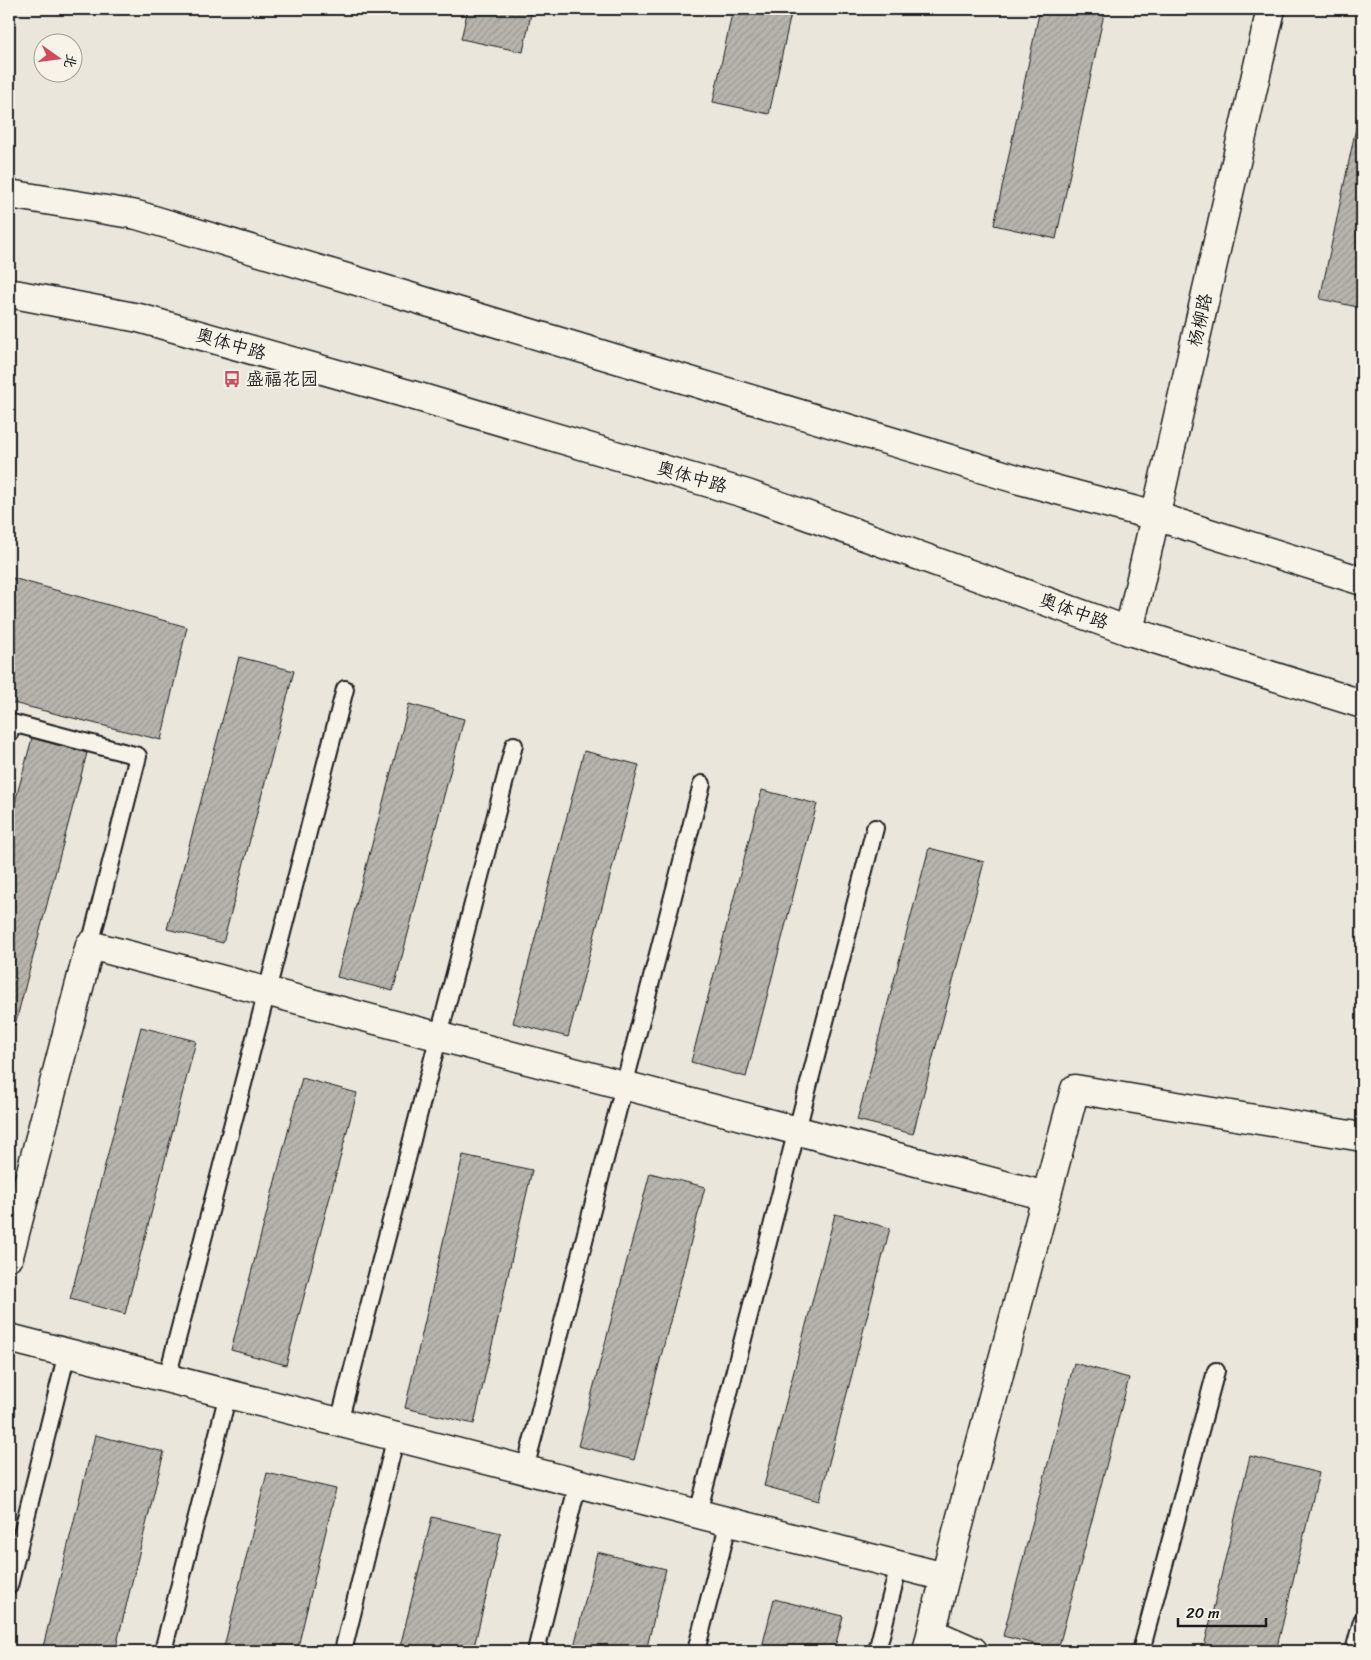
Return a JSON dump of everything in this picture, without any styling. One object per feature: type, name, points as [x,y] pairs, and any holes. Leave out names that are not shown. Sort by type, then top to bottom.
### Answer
[{"type":"street","name":"杨柳路","points":[[1129,631],[1271,9]]},
{"type":"street","points":[[9,194],[138,215],[1020,480],[1155,516],[1362,581]]},
{"type":"street","name":"奥体中路","points":[[9,293],[139,318],[422,398],[747,494],[1129,631],[1362,704]]},
{"type":"street","points":[[9,1256],[90,945],[1046,1196]]},
{"type":"street","points":[[973,1651],[929,1642],[1075,1090],[1362,1137]]},
{"type":"street","points":[[9,1338],[945,1577]]},
{"type":"lane","points":[[168,1378],[345,689]]},
{"type":"lane","points":[[9,734],[12,723],[138,756],[90,945]]},
{"type":"lane","points":[[339,1422],[514,745]]},
{"type":"lane","points":[[525,1469],[702,784]]},
{"type":"lane","points":[[698,1513],[875,828]]},
{"type":"lane","points":[[9,1586],[67,1353]]},
{"type":"lane","points":[[1141,1651],[1216,1371]]},
{"type":"lane","points":[[163,1651],[228,1394]]},
{"type":"lane","points":[[343,1651],[396,1436]]},
{"type":"lane","points":[[536,1651],[578,1483]]},
{"type":"lane","points":[[696,1651],[729,1522]]},
{"type":"lane","points":[[877,1651],[899,1565]]},
{"type":"lane","points":[[1354,1651],[1362,1621]]},
{"type":"building","points":[[468,9],[532,9],[523,52],[461,39]]},
{"type":"building","points":[[733,9],[792,9],[769,114],[713,102]]},
{"type":"building","points":[[1040,9],[1105,9],[1056,239],[994,225]]},
{"type":"building","points":[[1362,99],[1362,308],[1320,299]]},
{"type":"building","points":[[9,577],[187,627],[161,740],[9,702]]},
{"type":"building","points":[[239,657],[294,671],[223,943],[167,929]]},
{"type":"building","points":[[409,704],[464,719],[393,991],[337,977]]},
{"type":"building","points":[[32,738],[87,753],[15,1025],[9,1023],[9,825]]},
{"type":"building","points":[[584,751],[639,765],[568,1037],[513,1023]]},
{"type":"building","points":[[762,790],[817,804],[746,1077],[691,1062]]},
{"type":"building","points":[[929,848],[984,862],[913,1134],[857,1120]]},
{"type":"building","points":[[141,1027],[196,1041],[125,1314],[70,1299]]},
{"type":"building","points":[[302,1078],[357,1093],[286,1365],[231,1350]]},
{"type":"building","points":[[463,1155],[532,1170],[474,1424],[405,1408]]},
{"type":"building","points":[[650,1173],[705,1187],[634,1460],[578,1446]]},
{"type":"building","points":[[835,1214],[890,1228],[819,1501],[764,1486]]},
{"type":"building","points":[[1074,1363],[1129,1378],[1058,1650],[1003,1636]]},
{"type":"building","points":[[95,1435],[164,1452],[115,1651],[42,1651]]},
{"type":"building","points":[[1250,1456],[1319,1473],[1276,1651],[1203,1651]]},
{"type":"building","points":[[267,1473],[336,1489],[297,1651],[223,1651]]},
{"type":"building","points":[[432,1517],[501,1533],[473,1651],[399,1651]]},
{"type":"building","points":[[597,1552],[666,1569],[646,1651],[573,1651]]},
{"type":"building","points":[[774,1599],[843,1616],[834,1651],[761,1651]]},
{"type":"place","name":"盛福花园","points":[[232,379]]}]
